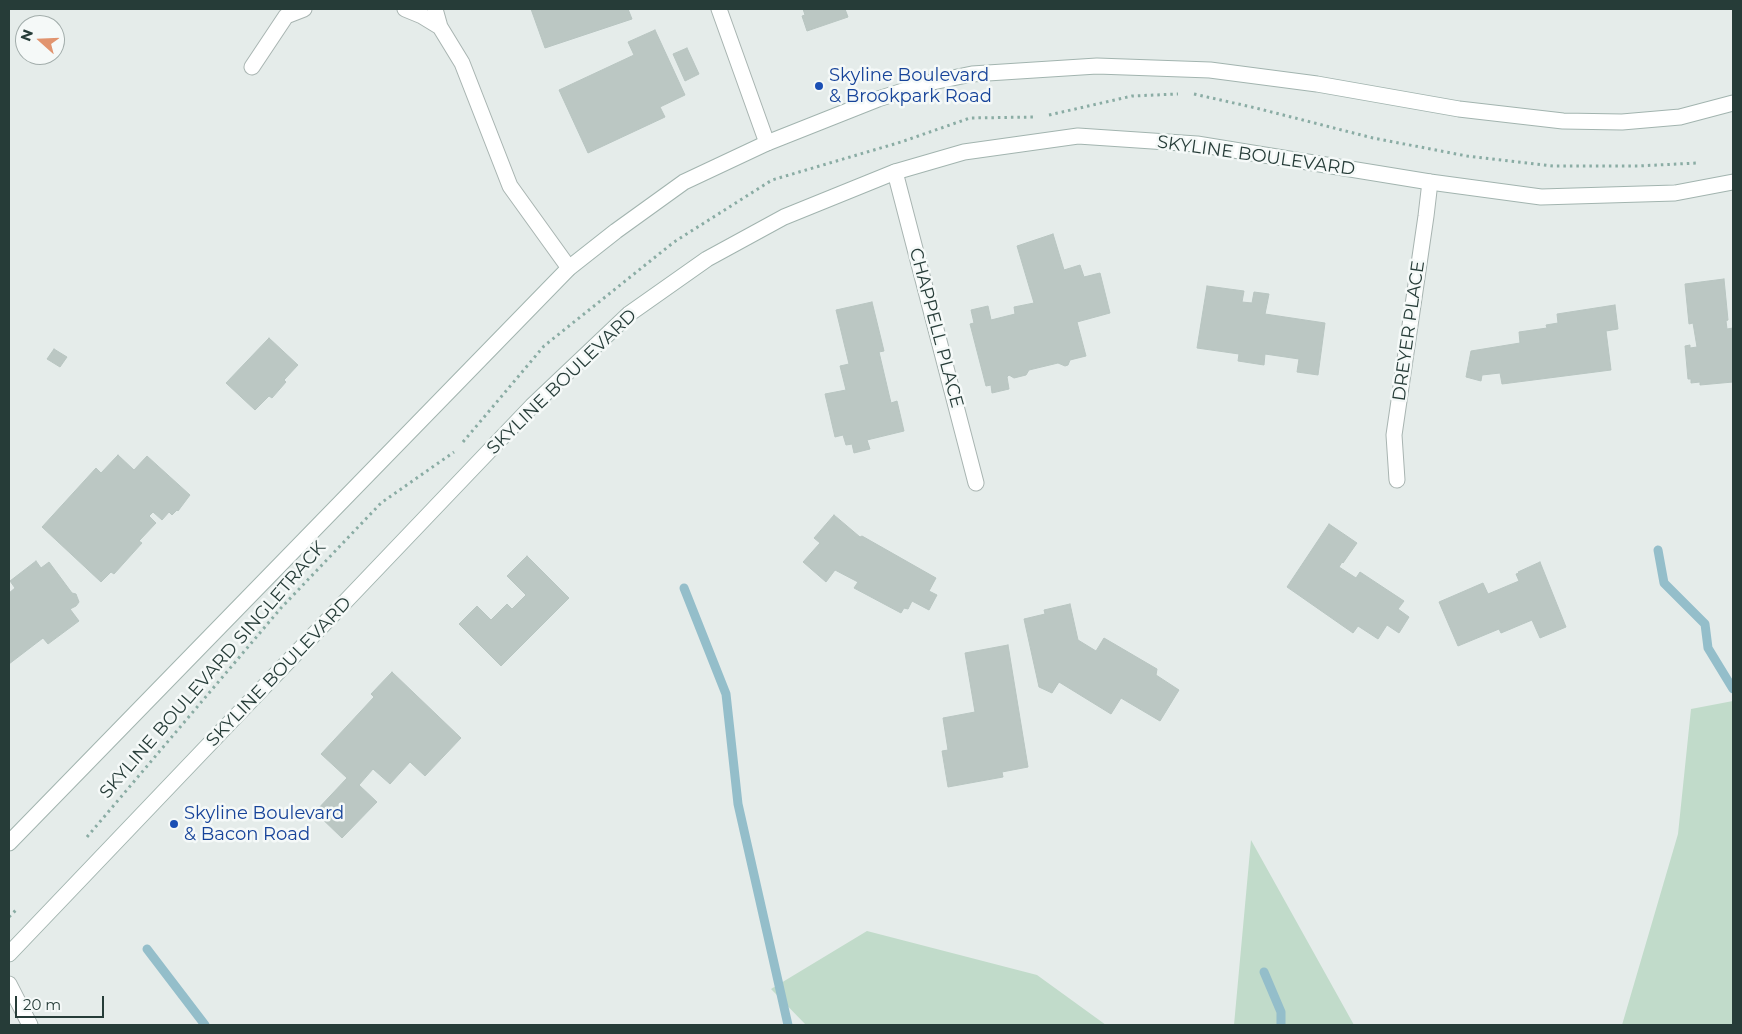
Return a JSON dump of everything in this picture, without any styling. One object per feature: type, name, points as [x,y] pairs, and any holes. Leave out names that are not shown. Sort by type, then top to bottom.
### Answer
[{"type":"main road","points":[[252,67],[282,12],[304,9]]},
{"type":"main road","points":[[405,9],[422,16],[440,27]]},
{"type":"main road","points":[[434,9],[440,27],[462,63],[510,186],[569,268]]},
{"type":"main road","points":[[719,9],[767,143]]},
{"type":"main road","points":[[9,843],[569,268],[684,182],[767,143],[878,99],[928,83],[972,74],[1097,66],[1210,70],[1317,84],[1459,109],[1563,121],[1622,122],[1680,116],[1733,103]]},
{"type":"main road","name":"SKYLINE BOULEVARD","points":[[9,954],[532,406],[629,314],[707,259],[784,217],[895,172],[964,152],[1078,136],[1196,144],[1430,182],[1541,197],[1676,193],[1733,182]]},
{"type":"main road","name":"CHAPPELL PLACE","points":[[895,172],[976,483]]},
{"type":"main road","name":"DREYER PLACE","points":[[1397,480],[1394,435],[1430,182]]},
{"type":"main road","points":[[9,984],[30,1025]]},
{"type":"path","points":[[1191,93],[1373,138],[1467,156],[1553,166],[1638,166],[1705,163]]},
{"type":"path","points":[[461,444],[544,346],[674,242],[772,180],[901,142],[970,118],[1040,117],[1132,96],[1181,94]]},
{"type":"path","name":"SKYLINE BOULEVARD SINGLETRACK","points":[[81,843],[281,608],[354,531],[381,503],[455,452]]},
{"type":"path","points":[[9,917],[22,904]]},
{"type":"green space","points":[[1733,701],[1733,1025],[1622,1025],[1678,834],[1691,709]]},
{"type":"green space","points":[[1251,840],[1354,1025],[1234,1025]]},
{"type":"green space","points":[[867,931],[1037,975],[1106,1025],[806,1025],[771,989]]},
{"type":"building","points":[[531,9],[628,9],[632,19],[545,48]]},
{"type":"building","points":[[803,9],[845,9],[848,17],[807,31],[802,16],[805,15]]},
{"type":"building","points":[[655,30],[685,95],[660,107],[665,117],[588,153],[559,90],[634,55],[628,42]]},
{"type":"building","points":[[687,48],[699,74],[685,81],[673,54]]},
{"type":"building","points":[[1053,234],[1064,270],[1080,265],[1084,277],[1100,273],[1110,313],[1077,322],[1086,356],[1070,360],[1068,365],[1065,366],[1058,363],[1029,370],[1026,375],[1014,378],[1009,375],[1007,377],[1009,389],[992,393],[991,385],[986,386],[970,324],[974,323],[971,310],[988,306],[991,320],[1015,314],[1014,307],[1034,303],[1017,246]]},
{"type":"building","points":[[1724,279],[1728,320],[1726,321],[1727,329],[1733,328],[1733,382],[1700,385],[1700,382],[1691,383],[1691,379],[1688,379],[1685,346],[1690,345],[1690,348],[1697,347],[1693,323],[1689,324],[1685,284]]},
{"type":"building","points":[[1207,286],[1244,291],[1242,302],[1252,303],[1254,292],[1269,294],[1265,314],[1325,323],[1318,375],[1297,372],[1299,359],[1265,354],[1264,365],[1238,361],[1239,354],[1197,348]]},
{"type":"building","points":[[872,302],[884,351],[879,352],[891,403],[897,401],[904,431],[867,440],[870,449],[854,453],[852,444],[846,445],[843,435],[835,437],[825,394],[846,390],[840,366],[849,364],[836,310]]},
{"type":"building","points":[[1615,305],[1618,329],[1606,331],[1611,370],[1502,384],[1500,373],[1482,375],[1481,381],[1466,377],[1471,351],[1520,343],[1519,332],[1547,328],[1546,325],[1558,323],[1557,314]]},
{"type":"building","points":[[269,338],[298,365],[284,380],[286,382],[272,398],[269,396],[255,410],[226,383]]},
{"type":"building","points":[[54,349],[67,357],[60,367],[47,359]]},
{"type":"building","points":[[118,455],[134,470],[147,456],[190,495],[178,511],[172,515],[169,512],[162,520],[153,512],[149,516],[156,523],[139,541],[142,543],[114,574],[111,572],[101,582],[42,527],[96,468],[101,473]]},
{"type":"building","points":[[834,515],[860,537],[862,536],[936,578],[929,591],[937,595],[929,610],[912,601],[908,609],[904,608],[901,613],[854,588],[858,582],[835,570],[826,582],[803,562],[820,543],[814,538]]},
{"type":"building","points":[[1329,524],[1357,543],[1339,567],[1356,578],[1360,572],[1404,601],[1398,609],[1409,617],[1399,633],[1387,625],[1378,639],[1358,626],[1353,633],[1287,587]]},
{"type":"building","points":[[527,556],[569,598],[501,666],[459,624],[477,606],[491,620],[507,604],[512,609],[526,595],[507,576]]},
{"type":"building","points":[[36,561],[41,568],[49,562],[72,593],[76,594],[79,602],[70,609],[79,621],[48,644],[43,638],[9,664],[9,593],[15,588],[10,581]]},
{"type":"building","points":[[1540,562],[1566,627],[1540,638],[1532,620],[1501,633],[1499,629],[1458,646],[1439,602],[1483,583],[1488,594],[1519,581],[1516,574],[1518,572]]},
{"type":"building","points":[[1070,604],[1078,640],[1096,651],[1104,638],[1157,669],[1156,675],[1179,690],[1160,721],[1121,698],[1111,714],[1059,682],[1052,693],[1039,687],[1024,619],[1045,614],[1044,610]]},
{"type":"building","points":[[1008,645],[1028,767],[1002,772],[1003,777],[948,787],[942,751],[948,750],[943,718],[975,712],[965,653]]},
{"type":"building","points":[[392,672],[461,738],[425,776],[410,762],[390,784],[373,769],[359,785],[377,802],[342,838],[315,812],[347,778],[321,754],[374,697],[371,694]]},
{"type":"waterway","points":[[1658,550],[1664,583],[1705,624],[1708,648],[1733,689]]},
{"type":"waterway","points":[[684,588],[726,694],[738,804],[788,1025]]},
{"type":"waterway","points":[[147,949],[205,1025]]},
{"type":"waterway","points":[[1264,972],[1281,1012],[1281,1025]]},
{"type":"place","name":"Skyline Boulevard & Brookpark Road","points":[[819,86]]},
{"type":"place","name":"Skyline Boulevard & Bacon Road","points":[[174,824]]}]
